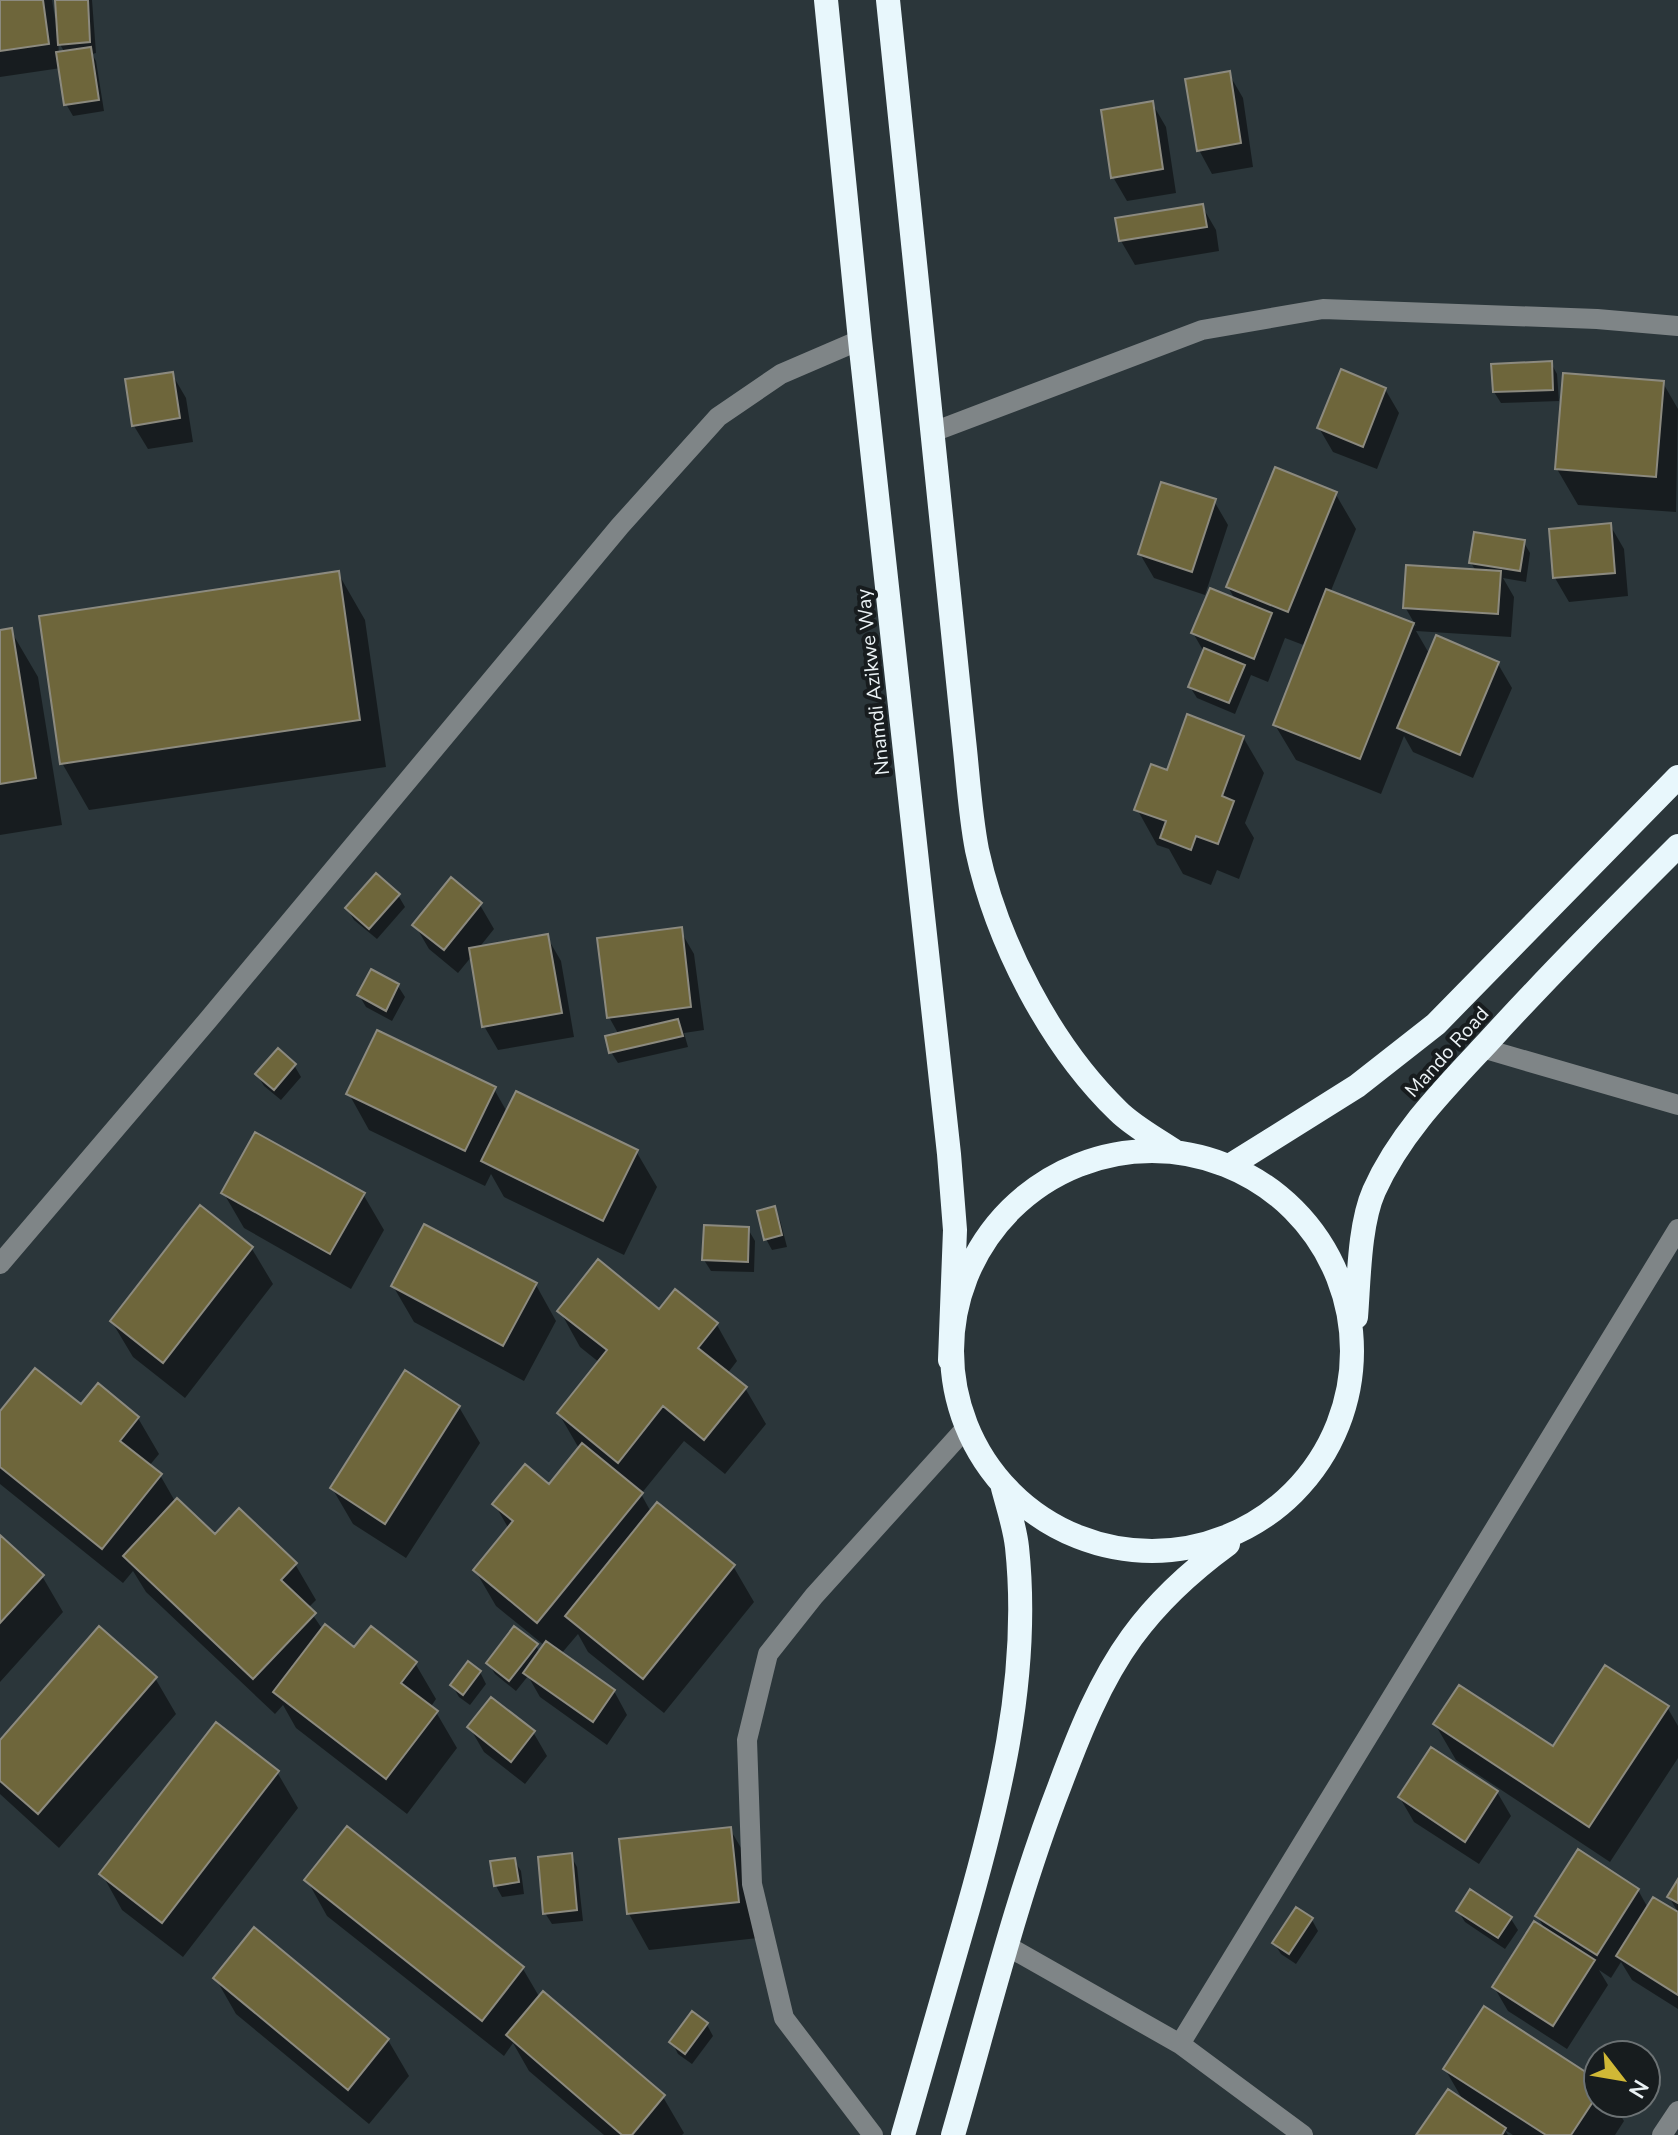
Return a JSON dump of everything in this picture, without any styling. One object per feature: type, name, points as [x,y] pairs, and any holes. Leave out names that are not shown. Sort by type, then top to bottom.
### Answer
[{"type":"highway","name":"Nnamdi Azikwe Way","points":[[826,0],[949,1154],[955,1230],[950,1360]]},
{"type":"highway","points":[[888,0],[977,849],[999,927],[1029,991],[1071,1056],[1119,1113],[1173,1150]]},
{"type":"highway","name":"Mando Road","points":[[1231,1165],[1357,1086],[1436,1024],[1678,777]]},
{"type":"highway","name":"Mando Road","points":[[1259,1521],[1311,1474],[1343,1412],[1361,1252],[1373,1194],[1398,1145],[1482,1048],[1678,846]]},
{"type":"highway","points":[[903,2135],[991,1830],[1009,1745],[1017,1672],[1020,1599],[1017,1544],[1003,1488],[965,1429],[950,1360],[960,1291],[991,1230],[1041,1183],[1105,1155],[1173,1150],[1231,1165],[1294,1207],[1303,1219],[1337,1269],[1353,1343]]},
{"type":"highway","points":[[1003,1488],[1058,1530],[1125,1552],[1195,1548],[1259,1521]]},
{"type":"highway","points":[[953,2135],[1035,1849],[1098,1693],[1131,1639],[1166,1595],[1199,1565],[1259,1521]]},
{"type":"street","points":[[933,432],[1202,330],[1323,309],[1597,319],[1678,326]]},
{"type":"street","points":[[0,1264],[229,996],[620,526],[718,417],[781,374],[860,340]]},
{"type":"street","points":[[1482,1048],[1678,1105]]},
{"type":"street","points":[[1180,2044],[1678,1229]]},
{"type":"street","points":[[873,2135],[784,2018],[752,1884],[747,1740],[768,1654],[814,1596],[965,1429]]},
{"type":"street","points":[[1007,1946],[1180,2044],[1303,2135]]},
{"type":"street","points":[[1662,2135],[1678,2111]]},
{"type":"building","points":[[0,0],[43,0],[49,44],[0,51]]},
{"type":"building","points":[[55,0],[88,0],[90,42],[58,45]]},
{"type":"building","points":[[91,47],[99,100],[64,105],[56,52]]},
{"type":"building","points":[[1230,71],[1241,143],[1197,151],[1185,79]]},
{"type":"building","points":[[1153,101],[1163,169],[1111,178],[1101,110]]},
{"type":"building","points":[[1203,204],[1207,227],[1119,241],[1115,218]]},
{"type":"building","points":[[1552,361],[1553,390],[1493,392],[1491,364]]},
{"type":"building","points":[[1341,369],[1386,388],[1363,447],[1317,428]]},
{"type":"building","points":[[173,372],[180,418],[132,426],[125,379]]},
{"type":"building","points":[[1563,373],[1664,381],[1656,477],[1555,469]]},
{"type":"building","points":[[1275,467],[1337,492],[1288,612],[1226,587]]},
{"type":"building","points":[[1161,482],[1216,499],[1192,572],[1138,554]]},
{"type":"building","points":[[1611,523],[1615,573],[1553,578],[1549,529]]},
{"type":"building","points":[[1474,532],[1525,540],[1520,571],[1469,563]]},
{"type":"building","points":[[1406,565],[1501,571],[1498,614],[1403,608]]},
{"type":"building","points":[[339,571],[360,720],[60,764],[39,616]]},
{"type":"building","points":[[1210,588],[1272,613],[1254,659],[1191,633]]},
{"type":"building","points":[[1326,589],[1414,623],[1360,759],[1273,725]]},
{"type":"building","points":[[12,628],[36,778],[0,784],[0,630]]},
{"type":"building","points":[[1436,635],[1499,662],[1460,755],[1397,728]]},
{"type":"building","points":[[1204,648],[1245,665],[1229,703],[1188,687]]},
{"type":"building","points":[[1187,714],[1244,736],[1222,796],[1234,801],[1218,844],[1196,836],[1191,850],[1160,838],[1166,821],[1134,810],[1151,764],[1167,770]]},
{"type":"building","points":[[376,873],[400,894],[369,929],[345,908]]},
{"type":"building","points":[[451,877],[482,903],[444,950],[412,925]]},
{"type":"building","points":[[682,927],[691,1007],[607,1018],[597,938]]},
{"type":"building","points":[[548,934],[562,1013],[482,1027],[469,948]]},
{"type":"building","points":[[371,969],[399,984],[386,1011],[357,995]]},
{"type":"building","points":[[678,1019],[683,1036],[609,1053],[605,1036]]},
{"type":"building","points":[[377,1030],[496,1087],[465,1151],[346,1094]]},
{"type":"building","points":[[278,1048],[296,1064],[274,1090],[255,1074]]},
{"type":"building","points":[[516,1091],[638,1150],[603,1221],[481,1161]]},
{"type":"building","points":[[255,1132],[365,1193],[330,1254],[221,1193]]},
{"type":"building","points":[[200,1205],[253,1247],[163,1363],[110,1321]]},
{"type":"building","points":[[775,1206],[782,1235],[764,1240],[757,1211]]},
{"type":"building","points":[[424,1224],[537,1283],[503,1346],[391,1286]]},
{"type":"building","points":[[704,1225],[749,1227],[748,1262],[702,1260]]},
{"type":"building","points":[[598,1259],[659,1309],[675,1289],[718,1323],[698,1348],[747,1387],[704,1440],[663,1406],[618,1463],[557,1413],[607,1350],[557,1311]]},
{"type":"building","points":[[35,1368],[81,1404],[98,1383],[139,1417],[120,1441],[162,1474],[102,1549],[0,1467],[0,1411]]},
{"type":"building","points":[[405,1370],[460,1406],[385,1524],[330,1488]]},
{"type":"building","points":[[582,1443],[643,1493],[537,1623],[473,1570],[513,1521],[492,1504],[525,1464],[549,1484]]},
{"type":"building","points":[[177,1498],[215,1534],[239,1508],[297,1563],[281,1580],[316,1613],[253,1679],[123,1556]]},
{"type":"building","points":[[657,1502],[735,1565],[643,1679],[565,1616]]},
{"type":"building","points":[[0,1535],[44,1575],[0,1623]]},
{"type":"building","points":[[325,1624],[354,1647],[371,1626],[417,1662],[401,1683],[438,1711],[386,1779],[273,1692]]},
{"type":"building","points":[[99,1626],[157,1677],[38,1814],[0,1781],[0,1740]]},
{"type":"building","points":[[514,1626],[538,1644],[509,1681],[486,1663]]},
{"type":"building","points":[[546,1641],[615,1690],[593,1722],[523,1673]]},
{"type":"building","points":[[468,1661],[481,1671],[463,1695],[450,1685]]},
{"type":"building","points":[[1605,1665],[1669,1706],[1589,1827],[1433,1724],[1459,1685],[1553,1746]]},
{"type":"building","points":[[491,1697],[535,1731],[511,1762],[467,1727]]},
{"type":"building","points":[[216,1722],[279,1771],[162,1923],[99,1874]]},
{"type":"building","points":[[1431,1747],[1498,1791],[1465,1842],[1398,1797]]},
{"type":"building","points":[[347,1826],[524,1967],[482,2021],[304,1880]]},
{"type":"building","points":[[731,1827],[739,1902],[627,1914],[619,1839]]},
{"type":"building","points":[[1578,1849],[1639,1889],[1597,1955],[1535,1916]]},
{"type":"building","points":[[572,1853],[577,1910],[543,1914],[538,1857]]},
{"type":"building","points":[[515,1858],[519,1882],[494,1886],[490,1861]]},
{"type":"building","points":[[1678,1879],[1678,1903],[1667,1897]]},
{"type":"building","points":[[1470,1889],[1512,1917],[1498,1938],[1456,1911]]},
{"type":"building","points":[[1653,1897],[1678,1912],[1678,1995],[1616,1956]]},
{"type":"building","points":[[1296,1907],[1313,1918],[1289,1954],[1272,1943]]},
{"type":"building","points":[[1534,1921],[1595,1960],[1553,2026],[1492,1987]]},
{"type":"building","points":[[254,1927],[389,2039],[348,2090],[213,1978]]},
{"type":"building","points":[[543,1991],[665,2095],[632,2135],[622,2135],[506,2035]]},
{"type":"building","points":[[1484,2006],[1582,2070],[1582,2118],[1571,2135],[1546,2135],[1443,2069]]},
{"type":"building","points":[[692,2011],[708,2023],[685,2054],[669,2042]]},
{"type":"building","points":[[1448,2089],[1506,2128],[1502,2135],[1416,2135]]}]
